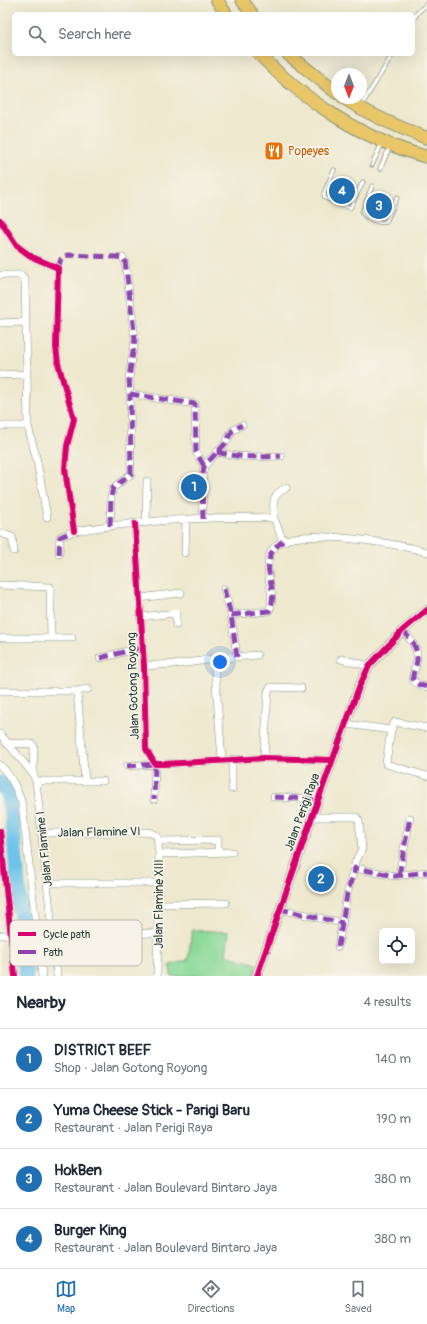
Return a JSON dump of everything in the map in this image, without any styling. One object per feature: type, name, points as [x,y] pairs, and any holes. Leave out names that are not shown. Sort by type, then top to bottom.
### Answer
[{"type":"main road","points":[[217,0],[225,12]]},
{"type":"main road","points":[[242,0],[251,12]]},
{"type":"main road","points":[[261,56],[288,82],[347,123],[387,143],[427,157]]},
{"type":"main road","points":[[291,56],[331,88]]},
{"type":"main road","points":[[354,104],[398,127],[427,138]]},
{"type":"street","points":[[0,220],[17,246],[32,257],[58,268],[56,347],[58,363],[74,419],[67,446],[65,469],[74,531]]},
{"type":"street","points":[[110,526],[111,497],[113,488],[116,484],[131,474],[129,378],[135,339],[125,261],[123,258]]},
{"type":"street","points":[[0,275],[21,275],[25,280],[28,426],[37,461],[47,517]]},
{"type":"street","points":[[0,323],[26,322]]},
{"type":"street","points":[[0,375],[27,374]]},
{"type":"street","points":[[130,394],[195,404],[196,452],[204,466],[202,481],[203,519]]},
{"type":"street","points":[[204,466],[225,444],[232,431],[242,425]]},
{"type":"street","points":[[0,426],[28,426]]},
{"type":"street","points":[[217,452],[249,457],[281,456]]},
{"type":"street","points":[[146,523],[147,481]]},
{"type":"street","points":[[283,541],[274,518],[274,499],[277,493],[286,488]]},
{"type":"street","points":[[59,554],[60,537],[74,531],[110,526],[186,520],[240,517],[274,518]]},
{"type":"street","points":[[185,553],[186,520]]},
{"type":"street","name":"Jalan Gotong Royong","points":[[135,524],[144,666],[146,749],[155,764]]},
{"type":"street","points":[[0,533],[12,537],[14,551]]},
{"type":"street","points":[[231,615],[269,611],[271,607],[271,593],[268,574],[269,557],[274,547],[283,541],[303,537],[356,540],[391,544],[427,552]]},
{"type":"street","points":[[0,585],[50,587],[50,638]]},
{"type":"street","points":[[224,589],[231,615],[237,657]]},
{"type":"street","points":[[139,598],[181,593]]},
{"type":"street","name":"Jalan Perigi Raya","points":[[257,976],[279,909],[359,687],[369,666],[403,630],[427,610]]},
{"type":"street","points":[[140,617],[176,613],[176,625]]},
{"type":"street","points":[[403,630],[416,649],[418,655],[412,674],[413,680],[418,685],[427,687]]},
{"type":"street","points":[[0,638],[72,638]]},
{"type":"street","points":[[100,658],[143,647]]},
{"type":"street","points":[[144,666],[177,664],[257,655]]},
{"type":"street","points":[[214,659],[222,760]]},
{"type":"street","points":[[341,659],[369,666]]},
{"type":"street","points":[[264,758],[268,691],[271,687],[301,688]]},
{"type":"street","points":[[0,691],[88,689]]},
{"type":"street","points":[[77,690],[84,781]]},
{"type":"street","points":[[427,728],[397,722],[391,730],[386,764],[427,776]]},
{"type":"street","points":[[346,724],[391,730]]},
{"type":"street","name":"Jalan Flamine I","points":[[0,734],[33,774],[36,781],[51,920]]},
{"type":"street","points":[[6,743],[32,744],[34,747],[33,774]]},
{"type":"street","points":[[127,766],[264,758],[332,760]]},
{"type":"street","points":[[232,759],[232,789]]},
{"type":"street","points":[[154,799],[155,764]]},
{"type":"street","points":[[0,765],[13,781],[22,804],[35,920]]},
{"type":"street","points":[[36,781],[103,781]]},
{"type":"street","points":[[274,797],[318,799]]},
{"type":"street","points":[[312,817],[356,817],[359,819],[362,849],[356,861],[356,868],[347,894],[338,947]]},
{"type":"street","points":[[399,875],[410,818]]},
{"type":"street","name":"Jalan Flamine VI","points":[[42,833],[150,832],[154,834],[159,841]]},
{"type":"street","points":[[0,833],[3,882],[10,928]]},
{"type":"street","points":[[159,841],[218,840],[218,852]]},
{"type":"street","name":"Jalan Flamine XIII","points":[[157,976],[159,933],[159,841]]},
{"type":"street","points":[[159,854],[232,852]]},
{"type":"street","points":[[356,868],[399,875],[427,872]]},
{"type":"street","points":[[48,883],[158,883]]},
{"type":"street","points":[[158,904],[226,903]]},
{"type":"street","points":[[279,909],[343,923]]},
{"type":"street","points":[[142,933],[159,933]]},
{"type":"street","points":[[14,966],[15,976]]},
{"type":"street","points":[[41,966],[42,976]]},
{"type":"street","name":"Jalan Flamine I","points":[[56,966],[57,976]]},
{"type":"lane","points":[[415,17],[427,4]]},
{"type":"lane","points":[[360,108],[391,56]]},
{"type":"lane","points":[[372,166],[387,143]]},
{"type":"lane","points":[[380,169],[387,143]]},
{"type":"lane","points":[[334,170],[324,193],[324,198],[350,208],[363,182]]},
{"type":"lane","points":[[372,186],[362,213],[364,216],[380,223],[386,222],[398,197]]},
{"type":"green space","points":[[192,930],[229,932],[226,955],[257,964],[254,976],[171,976],[170,965],[188,960]]},
{"type":"waterway","points":[[0,783],[7,793],[12,815],[21,920]]},
{"type":"waterway","points":[[25,966],[26,976]]},
{"type":"marked path","points":[[58,268],[61,259],[67,255],[123,258],[125,261],[135,339],[129,378],[130,394],[195,404],[196,452],[204,466]]},
{"type":"marked path","points":[[110,526],[111,497],[113,488],[131,474],[130,394]]},
{"type":"marked path","points":[[203,519],[202,481],[204,466],[225,444],[232,431],[242,425]]},
{"type":"marked path","points":[[217,452],[241,456],[281,456]]},
{"type":"marked path","points":[[59,554],[60,537],[74,531],[73,528]]},
{"type":"marked path","points":[[231,615],[269,611],[272,602],[272,593],[268,566],[274,549],[283,541]]},
{"type":"marked path","points":[[224,589],[231,615],[237,657]]},
{"type":"marked path","points":[[403,630],[416,648],[417,652],[417,661],[413,678],[419,685],[427,687]]},
{"type":"marked path","points":[[100,658],[143,647]]},
{"type":"marked path","points":[[127,766],[155,764],[154,799]]},
{"type":"marked path","points":[[274,797],[318,799]]},
{"type":"marked path","points":[[399,875],[410,818]]},
{"type":"marked path","points":[[338,947],[347,894],[355,868],[395,876],[427,872]]},
{"type":"marked path","points":[[279,909],[343,923]]},
{"type":"cycle path","points":[[0,220],[17,246],[32,257],[58,268],[56,347],[58,363],[74,419],[67,446],[65,469],[74,531]]},
{"type":"cycle path","points":[[135,524],[144,666],[146,749],[155,764],[264,758],[332,760]]},
{"type":"cycle path","points":[[257,976],[359,687],[369,666],[403,630],[427,610]]},
{"type":"cycle path","points":[[0,831],[10,928]]},
{"type":"cycle path","points":[[14,966],[15,976]]},
{"type":"place","name":"Popeyes","points":[[274,151]]},
{"type":"place","name":"Burger King","points":[[342,191]]},
{"type":"place","name":"HokBen","points":[[379,206]]},
{"type":"place","name":"DISTRICT BEEF","points":[[194,487]]},
{"type":"place","name":"Yuma Cheese Stick - Parigi Baru","points":[[321,879]]}]
